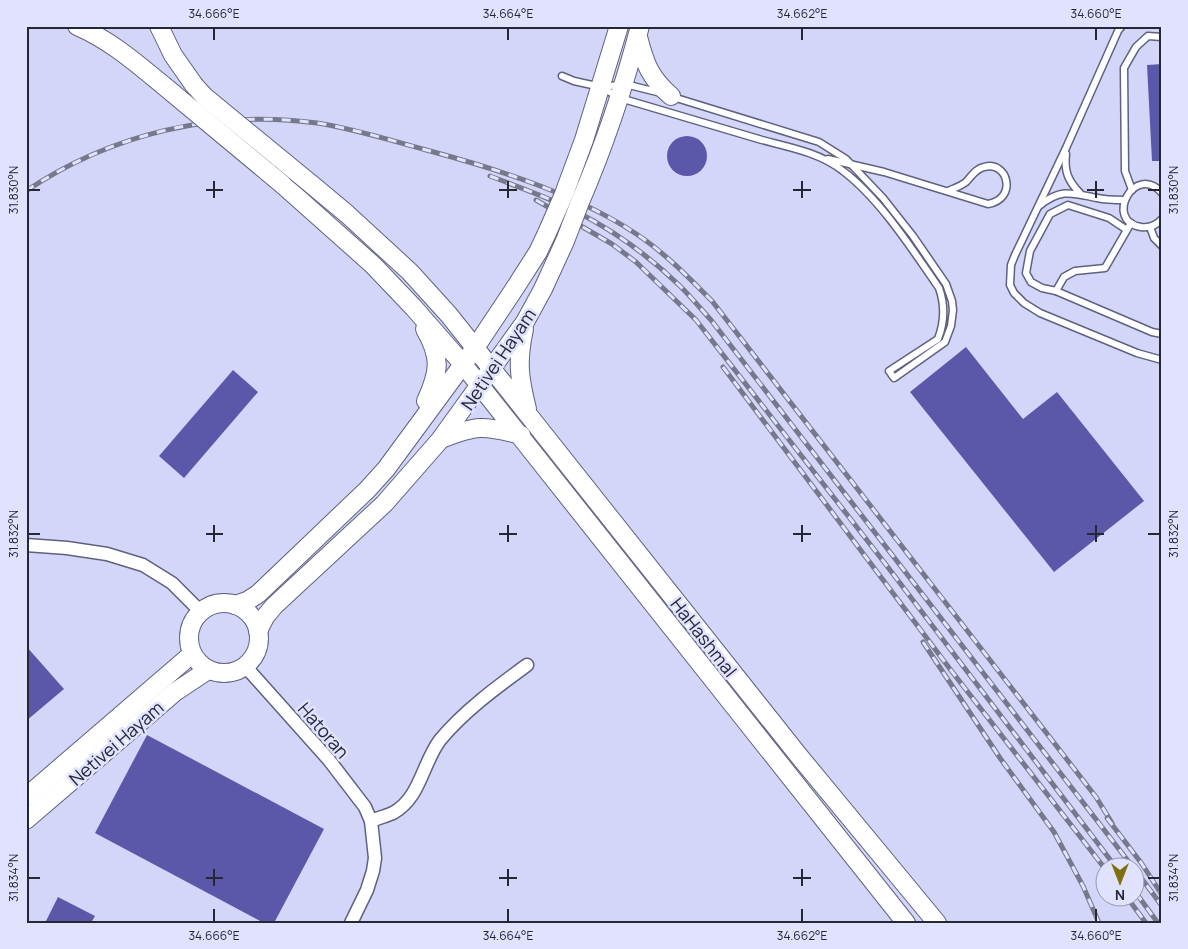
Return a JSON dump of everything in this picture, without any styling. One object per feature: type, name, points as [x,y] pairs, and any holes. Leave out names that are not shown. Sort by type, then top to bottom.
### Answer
[{"type":"street","points":[[77,26],[91,32],[122,51],[164,85],[282,184],[373,265],[414,308],[434,345],[437,372],[435,383],[410,435]]},
{"type":"street","name":"HaHashmal","points":[[159,26],[174,56],[194,85],[205,97],[347,214],[410,272],[449,315],[799,756],[937,923]]},
{"type":"street","name":"Netivei Hayam","points":[[258,631],[265,617],[274,606],[384,504],[440,440],[481,386],[525,322],[543,289],[565,241],[584,140],[619,26]]},
{"type":"street","points":[[638,31],[648,70],[655,81],[671,96]]},
{"type":"street","name":"Netivei Hayam","points":[[235,605],[248,601],[258,594],[368,490],[386,469],[462,363],[475,348],[514,291],[538,252],[547,233],[595,167],[622,91],[638,31]]},
{"type":"street","name":"HaHashmal","points":[[414,308],[481,386],[906,923]]},
{"type":"street","points":[[525,322],[518,364],[519,379],[528,414]]},
{"type":"street","points":[[440,440],[480,427],[495,428],[520,435]]},
{"type":"street","points":[[26,545],[67,548],[107,554],[143,565],[172,583],[201,612]]},
{"type":"street","points":[[217,604],[235,605],[250,615],[258,631],[257,651],[245,666],[236,671],[217,673],[208,670],[192,654],[188,636],[190,627],[201,612],[217,604]]},
{"type":"street","name":"Netivei Hayam","points":[[26,797],[192,654]]},
{"type":"street","points":[[351,923],[367,890],[373,871],[375,858],[371,821],[393,813],[413,795],[433,751],[440,741],[494,689],[527,665]]},
{"type":"street","name":"Hatoran","points":[[245,666],[329,760],[365,807],[371,821]]},
{"type":"street","name":"Netivei Hayam","points":[[26,820],[175,692],[208,670]]},
{"type":"lane","points":[[1122,26],[1118,31],[1011,265],[1010,285],[1014,293],[1024,303],[1040,312],[1136,353],[1162,360]]},
{"type":"lane","points":[[1132,190],[1125,171],[1124,68],[1136,47],[1148,36],[1162,37]]},
{"type":"lane","points":[[562,76],[574,81],[622,91],[671,96],[819,142],[851,164],[883,198],[913,236],[946,284],[952,301],[953,318],[945,342],[894,378],[889,371],[938,339],[942,330],[944,311],[939,288],[906,241],[855,180],[841,169],[810,154]]},
{"type":"lane","points":[[601,87],[622,91],[810,154],[948,191],[988,204],[994,203],[1004,196],[1007,185],[1004,174],[994,167],[988,166],[977,170],[959,187],[948,191]]},
{"type":"lane","points":[[1066,148],[1066,170],[1070,184],[1080,194]]},
{"type":"lane","points":[[1162,194],[1155,187],[1149,185],[1143,185],[1132,190],[1125,200],[1124,212],[1131,223],[1137,226],[1150,227],[1162,219]]},
{"type":"lane","points":[[1036,209],[1054,195],[1068,192],[1098,198],[1125,200]]},
{"type":"lane","points":[[1127,230],[1109,218],[1068,205],[1050,214],[1030,251],[1026,273],[1031,282],[1042,288],[1056,291],[1152,332],[1162,334]]},
{"type":"lane","points":[[1056,291],[1064,277],[1075,271],[1105,268],[1131,223]]},
{"type":"lane","points":[[1150,227],[1154,238],[1162,246]]},
{"type":"shaded area","points":[[26,26],[1162,26],[1162,923],[26,923]]},
{"type":"building","points":[[1162,64],[1162,161],[1152,161],[1147,65]]},
{"type":"building","points":[[691,136],[698,139],[704,145],[707,156],[706,164],[698,173],[691,176],[683,176],[676,173],[668,164],[667,152],[670,145],[679,137]]},
{"type":"building","points":[[966,347],[1023,419],[1057,392],[1144,501],[1054,572],[910,392]]},
{"type":"building","points":[[233,370],[258,392],[184,478],[159,456]]},
{"type":"building","points":[[26,646],[64,689],[26,721]]},
{"type":"building","points":[[147,735],[324,829],[274,923],[264,923],[95,833]]},
{"type":"building","points":[[58,897],[95,916],[91,923],[45,923]]},
{"type":"railway","points":[[26,191],[59,171],[93,154],[165,130],[203,123],[240,120],[279,120],[317,123],[345,128],[485,167],[542,186],[621,225],[663,254],[712,301],[1096,797],[1112,823]]},
{"type":"railway","points":[[490,176],[554,201],[617,235],[643,254],[688,294],[711,320],[1124,856]]},
{"type":"railway","points":[[536,200],[612,244],[636,262],[696,320],[887,566],[1107,856]]},
{"type":"railway","points":[[723,367],[950,669],[1096,857]]},
{"type":"railway","points":[[923,642],[1000,758],[1054,832],[1083,886],[1099,923]]},
{"type":"railway","points":[[1107,818],[1142,864],[1162,895]]},
{"type":"railway","points":[[1146,884],[1162,906]]},
{"type":"railway","points":[[1133,906],[1146,923]]},
{"type":"railway","points":[[1146,906],[1158,923]]}]
